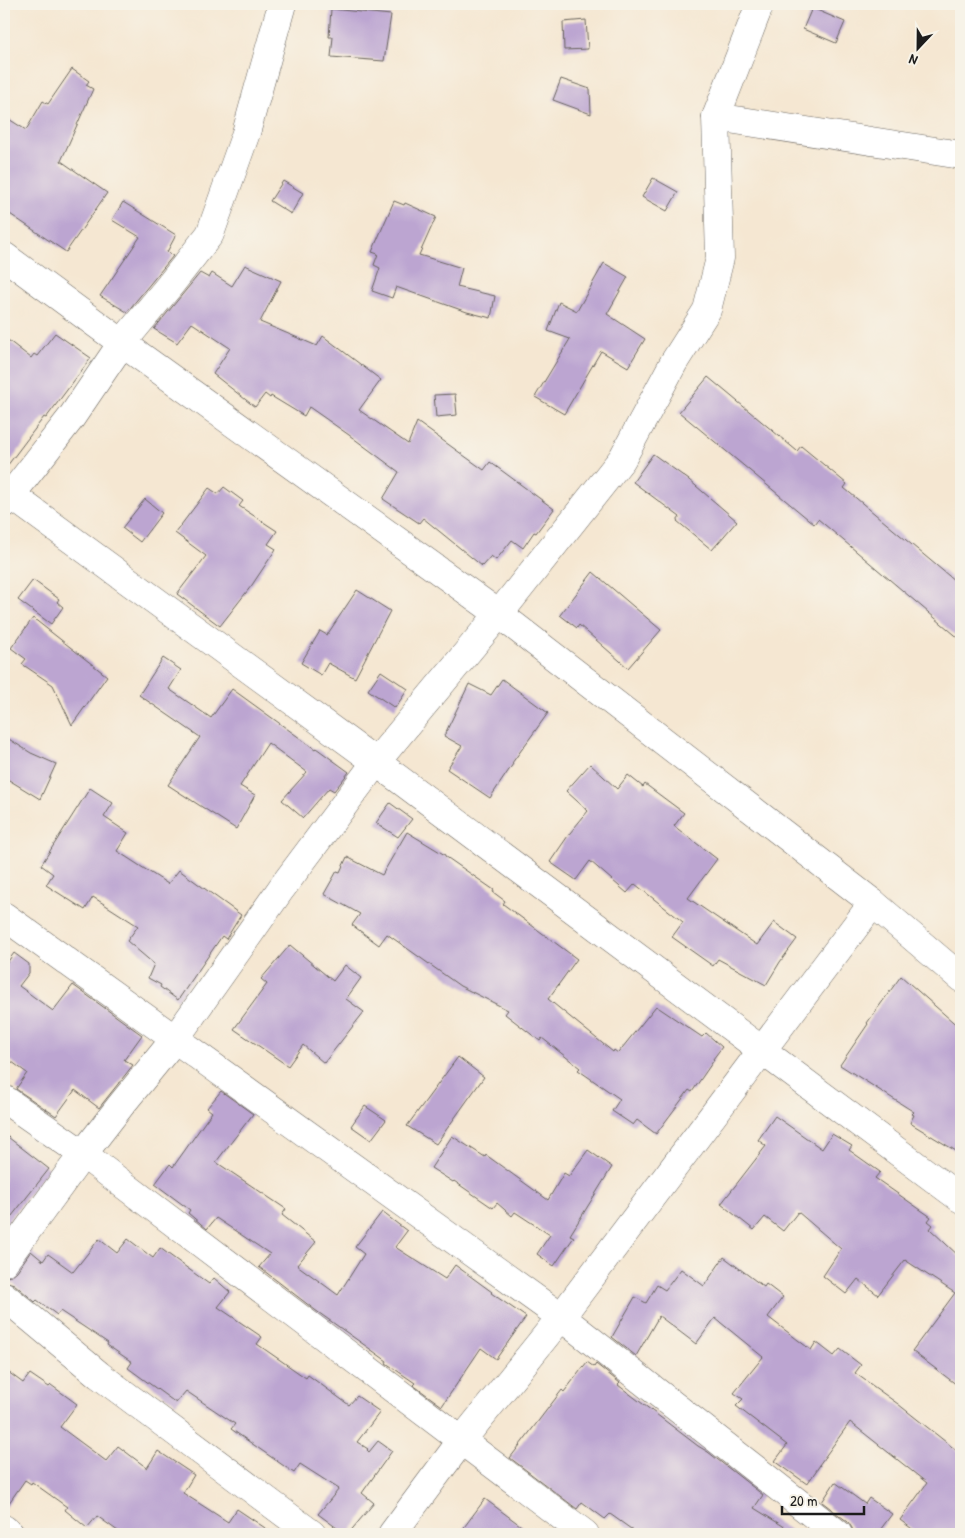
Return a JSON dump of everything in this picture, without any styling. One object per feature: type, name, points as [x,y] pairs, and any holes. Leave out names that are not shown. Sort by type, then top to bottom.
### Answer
[{"type":"street","points":[[282,4],[246,133],[210,234],[122,343],[71,418],[6,496],[376,762],[961,1199]]},
{"type":"street","points":[[4,1262],[83,1154],[175,1039],[281,889],[376,762],[499,614],[622,459],[674,362],[707,310],[720,258],[716,117],[760,4]]},
{"type":"street","points":[[716,117],[961,155]]},
{"type":"street","points":[[4,256],[499,614],[873,903],[961,978]]},
{"type":"street","points":[[392,1534],[462,1440],[562,1317],[873,903]]},
{"type":"street","points":[[4,916],[562,1317],[838,1534]]},
{"type":"street","points":[[4,1099],[83,1154],[585,1534]]},
{"type":"street","points":[[4,1296],[100,1375],[312,1534]]},
{"type":"street","points":[[4,1529],[10,1534]]},
{"type":"building","points":[[812,8],[845,22],[836,43],[803,29]]},
{"type":"building","points":[[331,9],[391,15],[384,61],[331,57],[333,37],[329,37]]},
{"type":"building","points":[[586,20],[588,49],[564,50],[563,22]]},
{"type":"building","points":[[72,69],[89,81],[86,85],[93,89],[61,161],[107,193],[66,252],[4,210],[4,116],[26,130],[43,101],[48,104]]},
{"type":"building","points":[[561,79],[590,89],[591,114],[553,100]]},
{"type":"building","points":[[653,178],[678,192],[667,211],[642,197]]},
{"type":"building","points":[[283,181],[303,193],[291,214],[270,201]]},
{"type":"building","points":[[394,201],[404,205],[405,203],[436,217],[419,255],[462,268],[457,287],[495,296],[491,318],[467,312],[396,287],[392,298],[372,291],[380,268],[374,265],[378,254],[372,252]]},
{"type":"building","points":[[123,202],[176,235],[167,252],[173,256],[127,312],[100,296],[140,237],[112,220]]},
{"type":"building","points":[[604,263],[628,277],[607,314],[645,339],[628,367],[601,351],[564,414],[535,397],[570,339],[548,331],[559,302],[577,311]]},
{"type":"building","points":[[245,265],[281,281],[260,322],[317,346],[323,336],[381,380],[359,410],[408,444],[417,422],[484,470],[490,462],[554,509],[523,548],[512,540],[496,560],[491,556],[482,566],[423,518],[419,523],[383,499],[399,472],[349,435],[309,407],[304,416],[265,394],[255,407],[213,374],[230,348],[192,323],[177,343],[154,329],[200,273],[209,278],[212,273],[232,286]]},
{"type":"building","points":[[55,333],[91,358],[4,470],[4,337],[31,358],[34,354],[37,356]]},
{"type":"building","points":[[708,377],[797,451],[801,446],[847,484],[844,488],[961,586],[961,640],[818,519],[814,524],[679,412]]},
{"type":"building","points":[[455,394],[457,415],[436,417],[434,395]]},
{"type":"building","points":[[653,454],[689,480],[737,521],[712,550],[677,521],[680,517],[633,482]]},
{"type":"building","points":[[224,487],[243,501],[239,506],[277,531],[268,544],[276,549],[252,585],[220,626],[177,594],[206,556],[175,533],[209,488],[218,494]]},
{"type":"building","points":[[145,499],[162,513],[140,542],[122,528]]},
{"type":"building","points":[[593,572],[661,630],[628,668],[579,625],[577,628],[560,615]]},
{"type":"building","points":[[33,580],[59,599],[57,602],[63,607],[51,624],[18,600]]},
{"type":"building","points":[[357,590],[390,611],[355,678],[328,663],[321,675],[301,663],[320,631],[327,635]]},
{"type":"building","points":[[33,618],[107,676],[72,725],[53,685],[22,664],[26,659],[11,648]]},
{"type":"building","points":[[163,658],[181,670],[169,689],[211,718],[232,689],[349,772],[334,791],[329,788],[303,818],[282,800],[307,772],[268,743],[240,786],[255,795],[236,829],[168,785],[200,737],[139,695]]},
{"type":"building","points":[[381,671],[408,689],[395,708],[368,690]]},
{"type":"building","points":[[502,679],[548,713],[512,763],[490,798],[447,769],[462,746],[444,736],[469,684],[491,695]]},
{"type":"building","points":[[4,736],[31,753],[56,764],[40,799],[4,777]]},
{"type":"building","points":[[590,764],[617,789],[628,775],[643,787],[645,784],[684,813],[674,826],[717,859],[688,898],[757,945],[774,922],[797,939],[766,985],[718,959],[713,966],[672,937],[683,922],[635,884],[627,893],[590,861],[576,880],[550,862],[588,811],[566,791]]},
{"type":"building","points":[[90,788],[113,803],[104,817],[128,833],[117,851],[168,884],[179,870],[241,915],[226,939],[222,936],[178,1000],[160,987],[161,985],[148,978],[154,964],[127,941],[138,926],[93,897],[85,910],[46,885],[53,874],[41,865]]},
{"type":"building","points":[[390,803],[412,819],[398,837],[376,823]]},
{"type":"building","points":[[407,832],[445,855],[494,890],[493,892],[505,901],[503,904],[577,959],[548,999],[613,1052],[614,1050],[618,1053],[656,1006],[702,1037],[706,1033],[722,1047],[692,1092],[689,1090],[656,1134],[637,1120],[633,1125],[612,1111],[620,1099],[578,1070],[580,1068],[542,1038],[540,1041],[505,1014],[508,1010],[460,986],[387,934],[379,945],[352,925],[360,914],[324,894],[337,871],[340,872],[347,857],[382,875]]},
{"type":"building","points":[[290,945],[333,981],[345,965],[361,978],[346,999],[364,1012],[324,1063],[303,1045],[288,1066],[234,1029],[267,984],[261,979]]},
{"type":"building","points":[[14,953],[29,964],[29,973],[19,986],[53,1011],[73,985],[142,1035],[124,1060],[133,1065],[99,1108],[75,1090],[56,1116],[16,1089],[27,1073],[4,1056],[4,967]]},
{"type":"building","points":[[901,976],[961,1029],[961,1154],[910,1123],[914,1112],[840,1065]]},
{"type":"building","points":[[458,1057],[484,1077],[436,1144],[407,1126]]},
{"type":"building","points":[[221,1091],[253,1114],[216,1162],[286,1209],[282,1215],[316,1242],[297,1265],[338,1295],[364,1254],[355,1247],[382,1212],[407,1231],[395,1247],[445,1279],[455,1265],[526,1317],[496,1359],[481,1348],[442,1406],[413,1385],[415,1383],[386,1363],[387,1361],[315,1310],[259,1267],[270,1254],[216,1218],[207,1229],[188,1213],[190,1210],[155,1184],[170,1164],[173,1167],[212,1112],[207,1108]]},
{"type":"building","points":[[365,1106],[386,1120],[371,1140],[351,1126]]},
{"type":"building","points":[[775,1116],[822,1149],[832,1134],[852,1146],[849,1150],[880,1172],[875,1178],[931,1217],[928,1221],[933,1225],[930,1229],[961,1258],[961,1388],[912,1351],[955,1293],[905,1260],[878,1295],[858,1279],[846,1294],[823,1276],[841,1249],[798,1212],[783,1231],[765,1217],[754,1230],[721,1204],[766,1146],[758,1140]]},
{"type":"building","points":[[4,1134],[49,1169],[4,1226]]},
{"type":"building","points":[[452,1136],[485,1157],[486,1155],[548,1200],[564,1173],[569,1176],[588,1150],[612,1167],[570,1235],[574,1237],[554,1266],[537,1254],[550,1235],[515,1212],[512,1216],[497,1203],[493,1208],[454,1181],[431,1168]]},
{"type":"building","points":[[99,1239],[117,1253],[128,1239],[153,1258],[160,1248],[209,1284],[214,1278],[230,1292],[218,1307],[262,1337],[257,1344],[306,1378],[308,1375],[349,1405],[357,1396],[380,1412],[357,1442],[368,1449],[369,1452],[378,1441],[392,1451],[362,1493],[374,1503],[348,1534],[345,1534],[318,1514],[339,1489],[300,1464],[294,1473],[231,1429],[235,1424],[186,1391],[176,1403],[128,1368],[132,1362],[107,1345],[108,1343],[60,1311],[57,1315],[37,1300],[35,1302],[14,1284],[4,1281],[4,1277],[11,1276],[17,1271],[31,1251],[43,1261],[48,1254],[73,1272]]},
{"type":"building","points":[[724,1257],[764,1287],[766,1284],[783,1297],[768,1317],[811,1350],[816,1342],[834,1356],[840,1349],[861,1365],[855,1373],[961,1454],[961,1534],[919,1534],[900,1520],[927,1483],[850,1422],[807,1484],[775,1461],[787,1445],[736,1406],[743,1399],[734,1393],[763,1357],[715,1318],[696,1344],[659,1316],[636,1356],[612,1337],[635,1297],[646,1303],[657,1285],[665,1290],[681,1269],[704,1286]]},
{"type":"building","points":[[587,1362],[594,1367],[596,1364],[620,1383],[618,1385],[763,1495],[754,1508],[796,1534],[638,1534],[610,1514],[605,1519],[582,1502],[577,1509],[510,1458],[562,1390],[564,1392]]},
{"type":"building","points":[[4,1369],[23,1383],[30,1374],[49,1387],[51,1385],[77,1404],[60,1427],[106,1461],[118,1446],[147,1468],[158,1451],[194,1475],[183,1493],[228,1522],[237,1509],[274,1534],[122,1534],[97,1516],[87,1528],[65,1510],[67,1507],[32,1482],[31,1484],[25,1480],[4,1510]]},
{"type":"building","points":[[835,1482],[865,1504],[869,1498],[892,1514],[877,1534],[853,1534],[848,1522],[822,1502]]},
{"type":"building","points":[[485,1499],[532,1534],[459,1534]]}]
